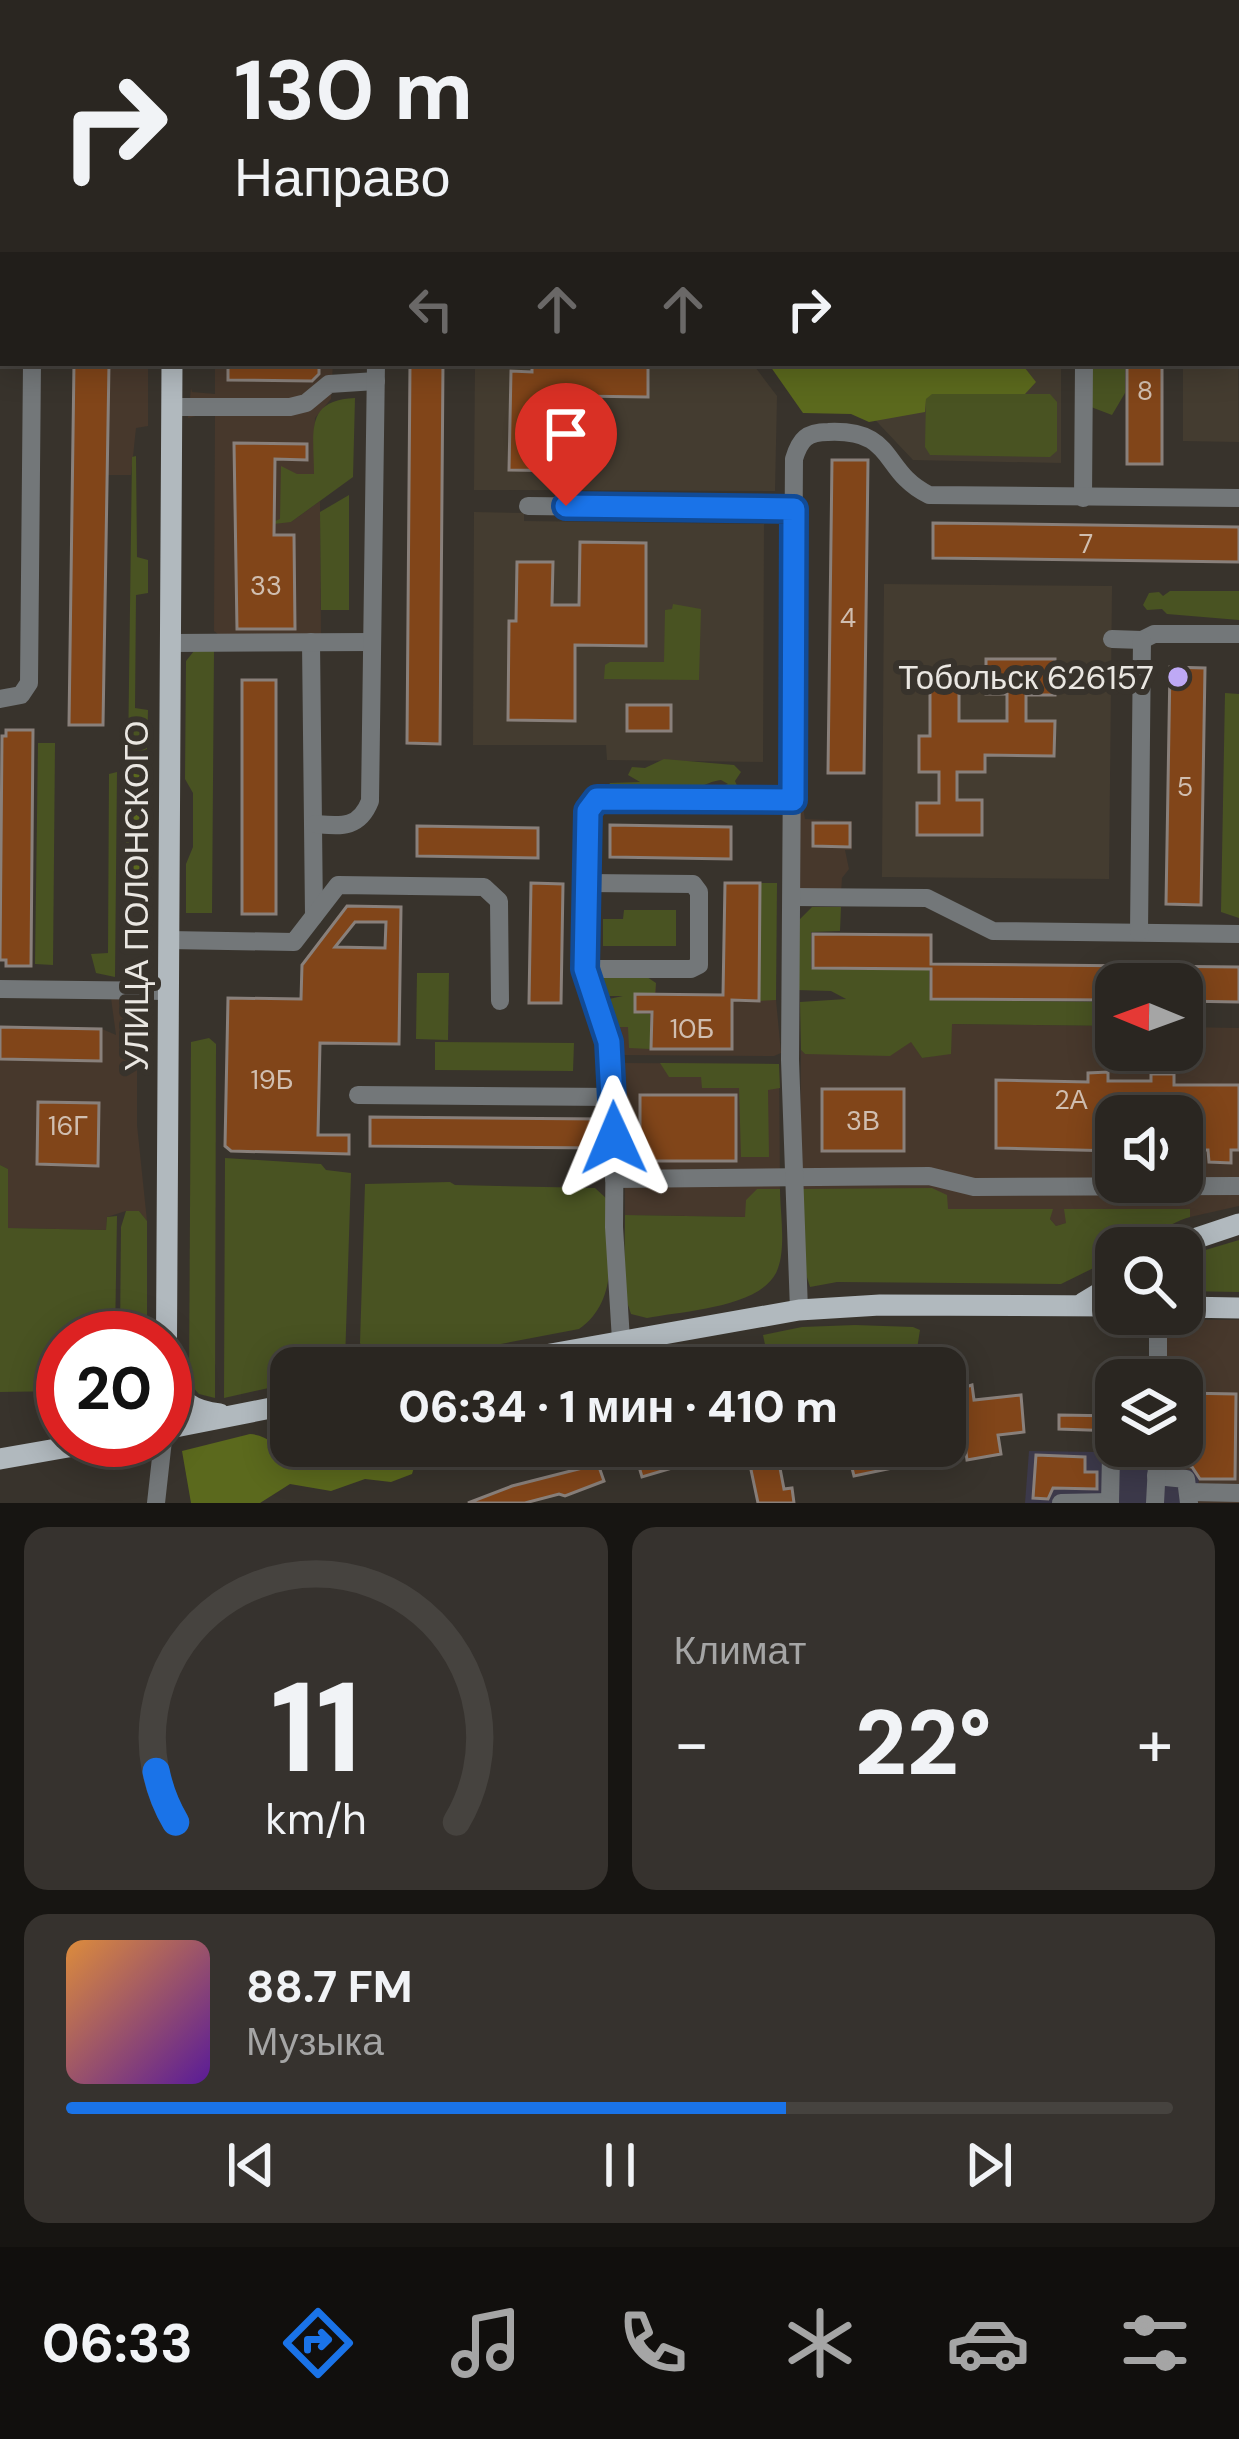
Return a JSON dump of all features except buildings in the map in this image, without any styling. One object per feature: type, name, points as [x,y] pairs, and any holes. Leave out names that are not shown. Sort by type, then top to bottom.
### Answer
[{"type":"main road","name":"УЛИЦА ПОЛОНСКОГО","points":[[166,1311],[172,366]]},
{"type":"main road","points":[[1203,1236],[1239,1223]]},
{"type":"main road","points":[[1077,1306],[1095,1295]]},
{"type":"main road","points":[[584,1347],[799,1310],[880,1305],[1095,1306]]},
{"type":"main road","points":[[1203,1306],[1239,1307]]},
{"type":"main road","points":[[192,1408],[238,1414]]},
{"type":"main road","points":[[192,1425],[270,1408]]},
{"type":"main road","points":[[0,1460],[36,1453]]},
{"type":"street","points":[[0,699],[21,695],[29,683],[32,366]]},
{"type":"street","points":[[1083,498],[1084,366]]},
{"type":"street","points":[[172,407],[290,407],[306,403],[329,384],[376,372],[370,801],[358,822],[315,824]]},
{"type":"street","points":[[799,1310],[793,1177],[792,897],[794,459],[799,443],[809,434],[863,432],[877,441],[913,487],[929,495],[1239,498]]},
{"type":"street","points":[[529,506],[604,498],[658,515],[794,509]]},
{"type":"street","points":[[1112,639],[1239,634]]},
{"type":"street","points":[[1139,932],[1142,640]]},
{"type":"street","points":[[310,642],[314,916]]},
{"type":"street","points":[[171,644],[372,642]]},
{"type":"street","points":[[621,1340],[616,1303],[615,1097],[609,1042],[585,969],[588,811],[597,799],[793,800]]},
{"type":"street","points":[[585,969],[691,968],[699,964],[700,892],[693,884],[588,883]]},
{"type":"street","points":[[169,940],[294,942],[338,885],[491,890],[499,901],[500,1000]]},
{"type":"street","points":[[792,897],[927,898],[993,931],[1239,934]]},
{"type":"street","points":[[0,989],[168,991]]},
{"type":"street","points":[[358,1096],[615,1097]]},
{"type":"street","points":[[614,1179],[929,1176],[974,1187],[1239,1186]]},
{"type":"street","points":[[156,1503],[159,1467]]},
{"type":"street","points":[[1061,1503],[1110,1503],[1111,1467]]},
{"type":"street","points":[[1155,1503],[1157,1467]]},
{"type":"street","points":[[1156,1475],[1180,1477],[1189,1484],[1189,1497],[1239,1493]]},
{"type":"street","points":[[134,1503],[157,1478]]},
{"type":"shaded area","points":[[75,366],[148,366],[148,426],[136,428],[131,475],[107,475]]},
{"type":"shaded area","points":[[215,366],[333,366],[331,399],[315,418],[314,474],[296,474],[281,467],[291,522],[320,501],[321,634],[219,635],[214,631],[215,411],[188,418],[191,388],[192,392],[215,394]]},
{"type":"shaded area","points":[[475,366],[754,366],[777,396],[775,491],[474,490]]},
{"type":"shaded area","points":[[779,366],[1061,366],[1061,463],[913,460],[863,407]]},
{"type":"shaded area","points":[[1183,366],[1238,366],[1239,442],[1183,441]]},
{"type":"shaded area","points":[[474,512],[524,513],[524,521],[764,524],[763,762],[607,760],[606,745],[473,745]]},
{"type":"shaded area","points":[[884,584],[1112,586],[1109,879],[882,877]]},
{"type":"shaded area","points":[[796,794],[801,794],[805,819],[852,821],[852,850],[845,850],[849,869],[842,878],[841,893],[798,890]]},
{"type":"shaded area","points":[[656,983],[656,994],[776,1000],[781,1053],[617,1055],[611,1039],[609,999],[622,999]]},
{"type":"shaded area","points":[[123,997],[145,1006],[144,1046],[137,1070],[137,1125],[147,1221],[139,1211],[126,1211],[107,1217],[106,1230],[7,1228],[8,1169],[0,1165],[0,1059],[100,1061],[102,1029],[116,1035],[111,998]]},
{"type":"shaded area","points":[[951,1024],[1095,1026],[1095,1071],[1203,1071],[1203,1027],[1239,1028],[1239,1206],[1190,1217],[1190,1210],[1067,1213],[1066,1223],[1056,1226],[1050,1219],[1052,1209],[947,1209],[800,1189],[801,1050],[805,1054],[900,1049],[911,1041],[922,1058],[951,1053]]},
{"type":"shaded area","points":[[624,1063],[779,1064],[780,1189],[757,1189],[746,1217],[625,1215]]},
{"type":"shaded area","points":[[1203,1320],[1239,1320],[1239,1503],[1198,1503],[1163,1469],[1203,1467],[1203,1359],[1163,1359],[1165,1335],[1203,1335]]},
{"type":"shaded area","points":[[1029,1451],[1095,1452],[1095,1467],[1199,1470],[1198,1503],[1025,1503]]},
{"type":"green space","points":[[770,366],[1023,366],[1036,382],[1025,394],[932,394],[926,399],[925,412],[869,422],[851,414],[803,413]]},
{"type":"green space","points":[[1091,366],[1125,366],[1125,393],[1112,415],[1091,407]]},
{"type":"green space","points":[[931,394],[1050,394],[1057,402],[1057,451],[1050,457],[930,455],[925,447],[926,399]]},
{"type":"green space","points":[[355,398],[353,477],[291,522],[265,525],[280,519],[281,466],[297,474],[314,474],[315,421],[327,405]]},
{"type":"green space","points":[[136,456],[137,557],[148,560],[148,593],[136,595],[135,708],[148,710],[147,749],[128,758],[132,457]]},
{"type":"green space","points":[[349,495],[349,610],[321,610],[320,512]]},
{"type":"green space","points":[[1170,591],[1239,591],[1239,620],[1167,614],[1143,605],[1149,593],[1163,596]]},
{"type":"green space","points":[[673,604],[701,609],[699,680],[604,679],[605,665],[610,662],[664,662],[665,610]]},
{"type":"green space","points":[[194,651],[214,651],[212,913],[186,913],[193,793],[185,779],[186,661]]},
{"type":"green space","points":[[1225,693],[1239,694],[1239,918],[1221,912]]},
{"type":"green space","points":[[38,743],[55,743],[53,965],[35,964]]},
{"type":"green space","points":[[664,759],[734,765],[741,772],[735,781],[740,792],[707,791],[728,784],[721,780],[678,795],[666,789],[643,796],[646,789],[604,792],[610,783],[640,782],[628,775],[632,767],[645,768]]},
{"type":"green space","points":[[117,772],[115,977],[96,973],[91,954],[108,953],[109,774]]},
{"type":"green space","points":[[127,772],[144,776],[143,906],[131,910],[125,905]]},
{"type":"green space","points":[[760,883],[777,883],[776,1000],[759,1001]]},
{"type":"green space","points":[[812,907],[841,907],[840,931],[811,932],[811,969],[929,970],[930,1000],[1095,1002],[1095,1026],[952,1024],[951,1054],[922,1058],[911,1042],[890,1056],[805,1054],[800,1002],[846,999],[831,991],[796,990],[798,921]]},
{"type":"green space","points":[[624,910],[676,910],[676,946],[603,946],[603,919],[623,919]]},
{"type":"green space","points":[[417,973],[449,973],[448,1040],[416,1039]]},
{"type":"green space","points":[[595,977],[647,977],[656,983],[655,993],[634,994],[634,1013],[650,1014],[650,1049],[629,1048],[628,1027],[611,1027],[609,999],[623,996],[599,996]]},
{"type":"green space","points":[[209,1038],[216,1044],[215,1398],[199,1394],[192,1386],[191,1042]]},
{"type":"green space","points":[[435,1042],[574,1043],[573,1071],[435,1070]]},
{"type":"green space","points":[[660,1063],[779,1064],[780,1088],[768,1090],[769,1157],[741,1157],[739,1088],[702,1088],[701,1077],[669,1077]]},
{"type":"green space","points":[[225,1158],[321,1164],[326,1170],[351,1173],[345,1347],[270,1347],[270,1388],[224,1398]]},
{"type":"green space","points":[[0,1165],[8,1169],[8,1228],[106,1230],[107,1217],[117,1216],[115,1311],[36,1311],[36,1391],[0,1392]]},
{"type":"green space","points":[[365,1184],[595,1188],[607,1199],[610,1252],[601,1303],[579,1329],[485,1347],[362,1347]]},
{"type":"green space","points":[[932,1188],[947,1195],[948,1209],[1053,1209],[1050,1219],[1056,1226],[1066,1223],[1064,1209],[1190,1209],[1190,1217],[1167,1227],[1095,1227],[1095,1267],[1061,1284],[837,1282],[810,1287],[801,1258],[800,1189]]},
{"type":"green space","points":[[757,1189],[780,1189],[781,1254],[767,1285],[718,1306],[647,1318],[631,1314],[624,1293],[625,1215],[745,1217],[746,1200]]},
{"type":"green space","points":[[126,1211],[139,1211],[147,1221],[147,1311],[120,1311],[121,1227]]},
{"type":"green space","points":[[1239,1240],[1239,1292],[1203,1291],[1203,1251]]},
{"type":"green space","points":[[802,1327],[920,1330],[917,1347],[766,1347],[763,1335]]},
{"type":"green space","points":[[250,1434],[270,1441],[270,1467],[414,1467],[412,1474],[391,1482],[365,1479],[331,1491],[290,1484],[260,1503],[191,1503],[185,1467],[192,1467],[192,1448]]},
{"type":"place","name":"Тобольск 626157","points":[[1178,677]]},
{"type":"route","points":[[566,506],[794,509],[793,800],[597,799],[588,811],[585,969],[609,1042],[614,1138]]}]
